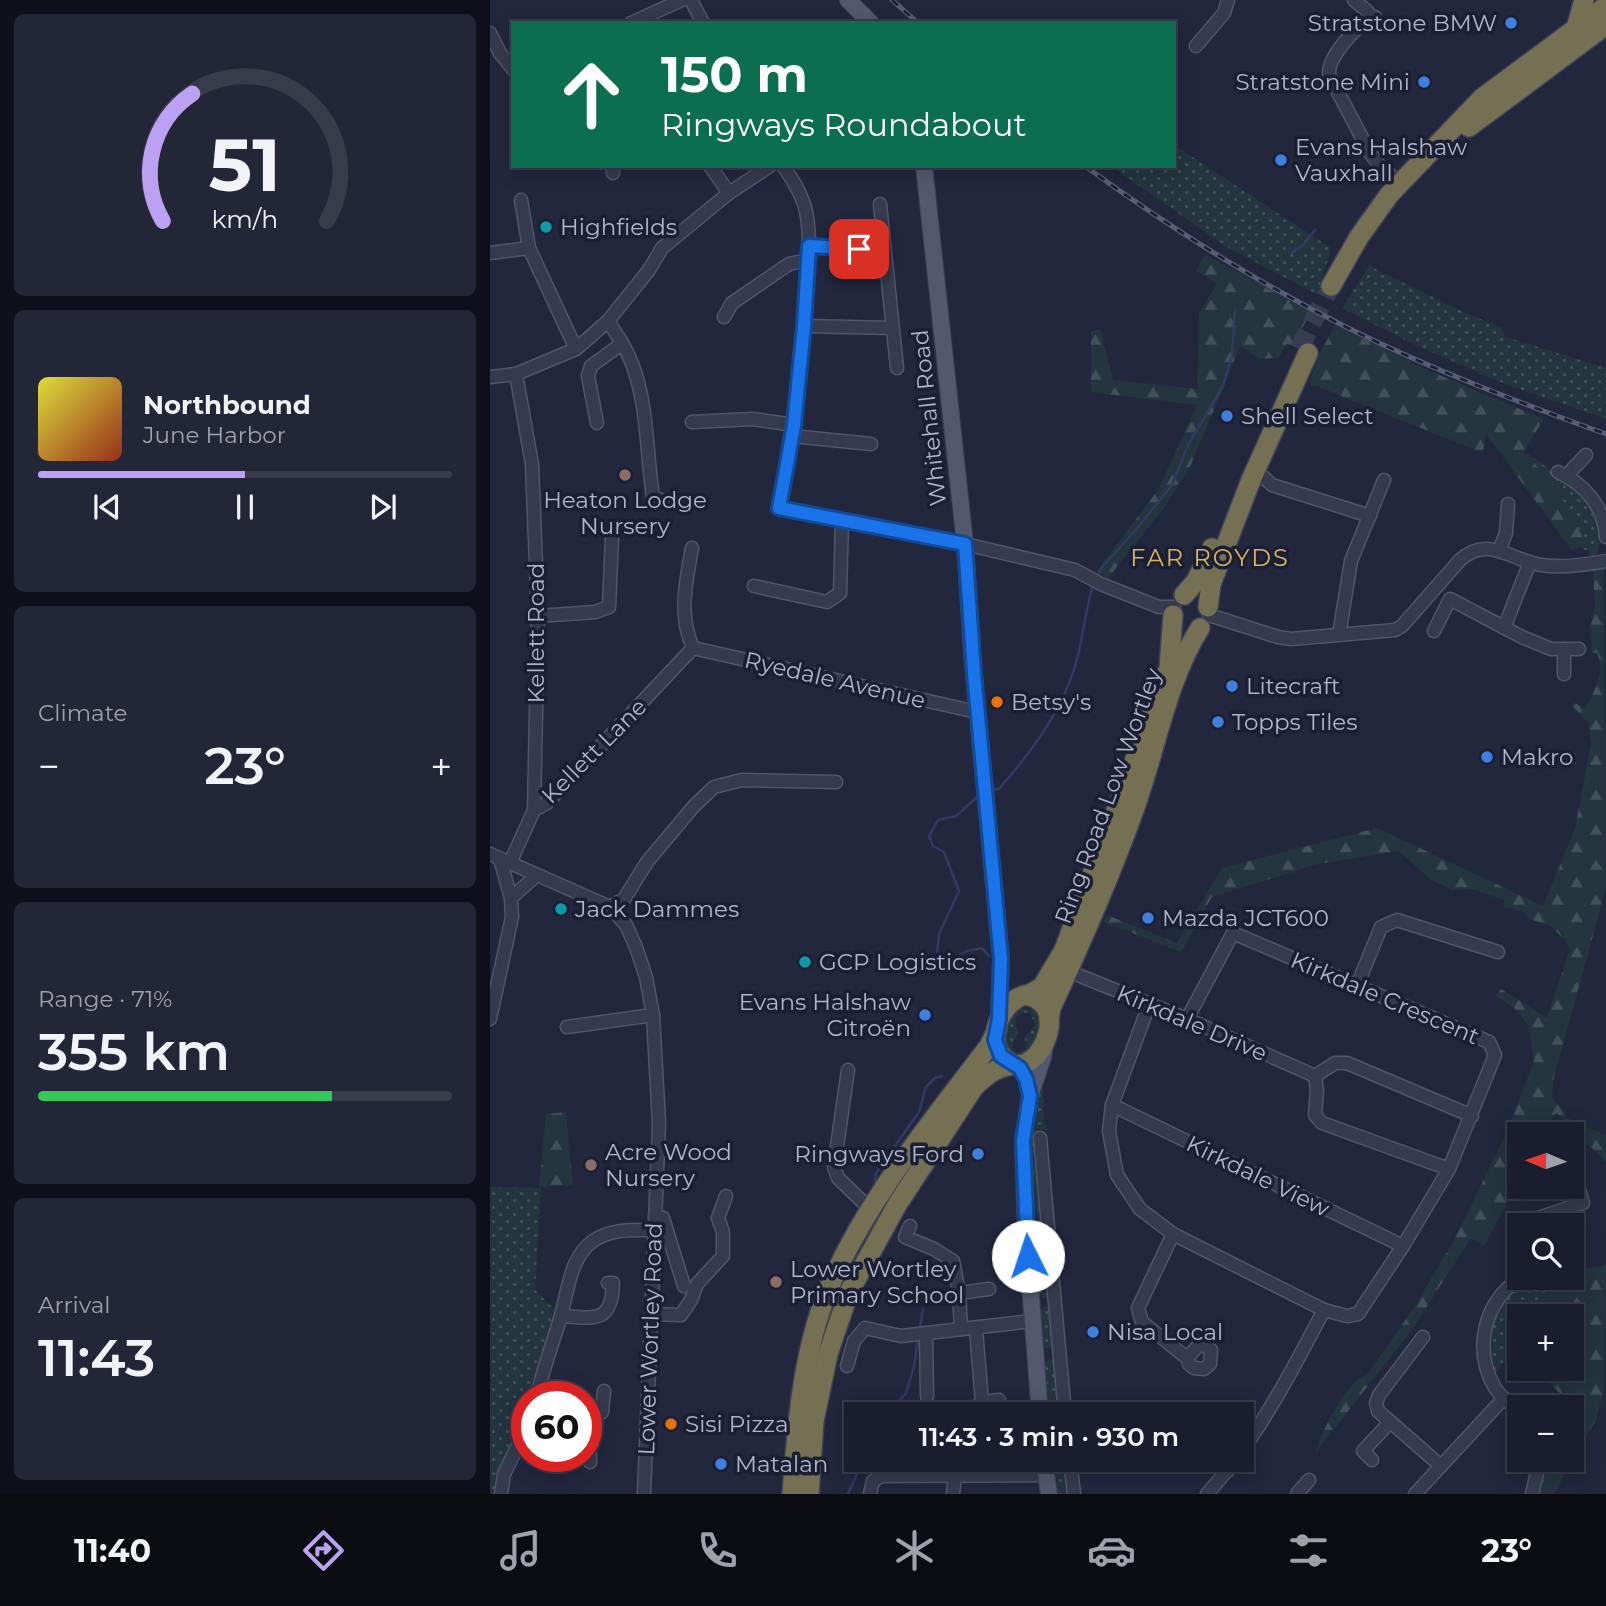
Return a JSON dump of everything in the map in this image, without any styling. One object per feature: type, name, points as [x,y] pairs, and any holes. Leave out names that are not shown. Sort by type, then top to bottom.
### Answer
[{"type":"highway","points":[[1576,28],[1584,0]]},
{"type":"highway","points":[[1606,6],[1482,98],[1388,195],[1359,237],[1335,289],[1397,199],[1476,120],[1606,25]]},
{"type":"highway","name":"Ring Road Low Wortley","points":[[1026,995],[1042,987],[1064,950],[1169,668],[1177,606],[1207,561],[1271,406],[1304,351],[1211,584],[1206,616],[1183,660],[1134,810],[1051,1008],[1047,1030]]},
{"type":"highway","points":[[1195,594],[1200,596],[1206,616],[1184,629],[1175,621],[1177,606],[1195,594]]},
{"type":"highway","points":[[792,1494],[800,1405],[812,1342],[828,1290],[870,1209],[989,1046],[1012,1002],[1026,995],[1039,999],[1044,1003],[1047,1030],[1032,1061],[1001,1066],[974,1087],[897,1205],[849,1292],[828,1354],[814,1421],[809,1494]]},
{"type":"highway","points":[[998,1025],[997,1049],[1001,1056],[1014,1065]]},
{"type":"highway","points":[[870,1209],[885,1206],[928,1157]]},
{"type":"main road","points":[[848,0],[869,21]]},
{"type":"main road","name":"Whitehall Road","points":[[924,168],[965,544],[977,712],[1001,959],[998,1025]]},
{"type":"main road","name":"Whitehall Road","points":[[1001,959],[1007,979],[1013,987],[1026,995]]},
{"type":"main road","points":[[1039,1402],[1023,1140],[1030,1096],[1043,1057],[1047,1030]]},
{"type":"main road","points":[[1014,1065],[1020,1068],[1026,1079],[1030,1096]]},
{"type":"main road","points":[[1046,1472],[1049,1494]]},
{"type":"street","points":[[635,21],[682,0]]},
{"type":"street","points":[[691,0],[702,21]]},
{"type":"street","points":[[1196,46],[1224,13],[1228,0]]},
{"type":"street","points":[[1354,0],[1373,18],[1362,23],[1338,52],[1331,62],[1329,75],[1370,153],[1388,174],[1400,183]]},
{"type":"street","points":[[490,33],[500,53],[511,67]]},
{"type":"street","points":[[711,168],[729,193]]},
{"type":"street","points":[[490,377],[516,374],[576,349],[608,321],[649,270],[662,248],[729,193],[767,168]]},
{"type":"street","points":[[784,168],[796,186],[804,206],[808,253],[804,326],[793,430],[779,508],[965,544],[1075,570],[1159,607],[1177,606]]},
{"type":"street","points":[[520,201],[528,248],[576,349]]},
{"type":"street","points":[[880,204],[897,368]]},
{"type":"street","points":[[490,253],[528,248]]},
{"type":"street","points":[[724,317],[732,303],[808,253],[884,250]]},
{"type":"street","points":[[608,321],[632,359],[641,387],[653,497],[667,502]]},
{"type":"street","points":[[804,326],[892,328]]},
{"type":"street","points":[[597,423],[588,376],[591,366],[616,348],[621,341]]},
{"type":"street","name":"Kellett Road","points":[[516,374],[532,464],[538,617],[534,810]]},
{"type":"street","points":[[692,422],[752,419],[793,430],[871,444]]},
{"type":"street","points":[[1586,455],[1562,474],[1585,488],[1596,503],[1603,518],[1606,537]]},
{"type":"street","points":[[1258,464],[1265,480],[1272,485],[1370,516]]},
{"type":"street","points":[[1339,635],[1351,561],[1384,480]]},
{"type":"street","points":[[1499,551],[1506,533],[1508,504]]},
{"type":"street","points":[[754,586],[827,601],[840,593],[842,520]]},
{"type":"street","points":[[538,617],[595,612],[609,607],[612,536]]},
{"type":"street","points":[[692,548],[684,593],[686,628],[693,648]]},
{"type":"street","points":[[1206,616],[1278,637],[1299,639],[1395,630],[1402,626],[1471,551],[1490,548],[1542,565],[1588,565],[1606,561]]},
{"type":"street","points":[[1504,628],[1530,562]]},
{"type":"street","points":[[1434,631],[1450,599],[1551,649],[1579,649]]},
{"type":"street","name":"Ryedale Avenue","points":[[693,648],[977,712]]},
{"type":"street","name":"Kellett Lane","points":[[500,859],[534,810],[547,803],[693,648]]},
{"type":"street","points":[[1564,649],[1564,674]]},
{"type":"street","points":[[500,859],[610,906],[624,900],[647,862],[694,806],[714,788],[742,780],[836,782]]},
{"type":"street","points":[[490,1019],[512,918],[511,898],[500,859]]},
{"type":"street","points":[[511,898],[537,875]]},
{"type":"street","name":"Lower Wortley Road","points":[[610,906],[626,925],[636,947],[646,977],[653,1015],[659,1124],[644,1494]]},
{"type":"street","points":[[1357,986],[1381,928],[1397,920],[1498,952]]},
{"type":"street","name":"Kirkdale Crescent","points":[[1187,1019],[1233,933],[1489,1042],[1495,1055],[1472,1116],[1449,1169],[1403,1246],[1358,1314],[1347,1317],[1324,1310]]},
{"type":"street","name":"Kirkdale Drive","points":[[1068,971],[1187,1019],[1315,1076]]},
{"type":"street","points":[[1149,1005],[1112,1105],[1109,1131],[1118,1175],[1140,1209],[1172,1234],[1324,1310],[1294,1368],[1254,1434]]},
{"type":"street","points":[[567,1027],[653,1015]]},
{"type":"street","points":[[1449,1169],[1322,1123],[1315,1115],[1315,1076],[1335,1063],[1347,1063],[1472,1116]]},
{"type":"street","points":[[848,1070],[834,1167],[838,1178],[870,1209]]},
{"type":"street","name":"Kirkdale View","points":[[1112,1105],[1403,1246]]},
{"type":"street","points":[[1040,1138],[1064,1402]]},
{"type":"street","points":[[1023,1160],[1042,1158]]},
{"type":"street","points":[[652,1314],[681,1315],[697,1284],[723,1256],[723,1232],[713,1218],[726,1196]]},
{"type":"street","points":[[1553,1213],[1583,1203],[1582,1199]]},
{"type":"street","points":[[542,1381],[571,1273],[582,1252],[592,1241],[617,1231],[656,1223],[663,1218],[684,1286]]},
{"type":"street","points":[[1172,1234],[1138,1308],[1142,1322],[1187,1357]]},
{"type":"street","points":[[905,1236],[953,1261],[959,1293],[961,1329]]},
{"type":"street","points":[[561,1316],[590,1318],[604,1314],[613,1303],[613,1283],[608,1283]]},
{"type":"street","points":[[1507,1288],[1489,1314],[1483,1335],[1486,1366],[1496,1390],[1507,1401]]},
{"type":"street","points":[[959,1293],[989,1289]]},
{"type":"street","points":[[1031,1303],[1055,1300]]},
{"type":"street","points":[[846,1366],[854,1340],[865,1328],[901,1336],[1032,1321]]},
{"type":"street","points":[[976,1329],[982,1402],[999,1400]]},
{"type":"street","points":[[926,1334],[927,1396]]},
{"type":"street","points":[[1423,1336],[1379,1395],[1376,1403],[1378,1411],[1441,1465]]},
{"type":"street","points":[[1035,1356],[1060,1355]]},
{"type":"street","points":[[602,1405],[604,1391]]},
{"type":"street","points":[[1415,1494],[1504,1398]]},
{"type":"street","points":[[1364,1453],[1390,1422]]},
{"type":"street","points":[[501,1494],[504,1474],[511,1460]]},
{"type":"street","points":[[869,1491],[876,1478],[881,1476],[989,1472]]},
{"type":"street","points":[[1071,1472],[1074,1494]]},
{"type":"street","points":[[1208,1494],[1226,1472]]},
{"type":"street","points":[[1532,1494],[1538,1472]]},
{"type":"street","points":[[953,1494],[955,1475]]},
{"type":"street","points":[[1297,1494],[1309,1480]]},
{"type":"green space","points":[[1176,146],[1331,248],[1318,295],[1225,246],[1114,168],[1176,168]]},
{"type":"green space","points":[[1205,254],[1311,312],[1293,346],[1287,344],[1278,358],[1260,359],[1242,347],[1239,349],[1190,467],[1164,508],[1108,578],[1096,572],[1158,490],[1197,405],[1091,392],[1091,332],[1100,329],[1113,380],[1197,389],[1199,313],[1217,284],[1196,271]]},
{"type":"green space","points":[[1369,266],[1500,327],[1506,337],[1606,368],[1606,419],[1510,386],[1417,346],[1342,308]]},
{"type":"green space","points":[[1335,325],[1430,371],[1544,419],[1524,451],[1556,488],[1588,546],[1572,550],[1486,434],[1483,453],[1309,383],[1318,357]]},
{"type":"green space","points":[[1524,451],[1563,479],[1592,512],[1601,543],[1597,556],[1589,558],[1588,550],[1583,550],[1587,545],[1556,488]]},
{"type":"green space","points":[[1604,566],[1606,888],[1553,1081],[1552,1098],[1567,1118],[1576,1122],[1565,1122],[1556,1113],[1551,1122],[1511,1122],[1534,1061],[1529,1027],[1518,1011],[1496,996],[1501,989],[1547,1018],[1570,949],[1564,939],[1549,925],[1529,919],[1524,912],[1504,907],[1504,900],[1473,889],[1452,890],[1430,879],[1399,851],[1318,864],[1212,897],[1181,952],[1104,922],[1107,915],[1177,943],[1222,868],[1377,828],[1543,906],[1575,828],[1591,744],[1588,722],[1572,706],[1575,703],[1585,709],[1600,675],[1597,653],[1592,653],[1590,628],[1595,608],[1593,569]]},
{"type":"green space","points":[[1021,1008],[1035,1011],[1040,1023],[1036,1042],[1025,1059],[1007,1051],[1007,1026],[1015,1011]],"holes":[[[1022,1013],[1030,1013],[1035,1024],[1025,1038],[1026,1049],[1014,1052],[1012,1045],[1018,1034],[1015,1018]]]},
{"type":"green space","points":[[1043,1080],[1044,1119],[1047,1130],[1039,1129],[1035,1135],[1038,1140],[1036,1156],[1031,1153],[1030,1148]]},
{"type":"green space","points":[[566,1112],[573,1185],[539,1187],[546,1114]]},
{"type":"green space","points":[[1584,1126],[1606,1136],[1606,1162],[1584,1140]]},
{"type":"green space","points":[[1507,1132],[1507,1199],[1509,1199],[1484,1246],[1471,1238],[1411,1331],[1316,1452],[1323,1432],[1343,1396],[1359,1379],[1367,1375],[1413,1309],[1453,1242]]},
{"type":"green space","points":[[1031,1165],[1037,1165],[1050,1294],[1045,1298],[1042,1298],[1038,1291],[1036,1254],[1039,1235],[1034,1200],[1029,1190]]},
{"type":"green space","points":[[490,1187],[541,1188],[535,1290],[561,1316],[542,1381],[511,1381],[511,1468],[501,1494],[490,1494]]},
{"type":"green space","points":[[1606,1265],[1604,1391],[1595,1422],[1584,1439],[1584,1395],[1562,1395],[1547,1381],[1584,1381],[1584,1304],[1542,1304],[1555,1290],[1584,1290],[1584,1269]]},
{"type":"green space","points":[[1555,1290],[1542,1304],[1507,1304],[1507,1360],[1494,1375],[1490,1331],[1499,1307],[1510,1292]]},
{"type":"green space","points":[[1044,1306],[1052,1307],[1055,1349],[1044,1348],[1041,1313]]},
{"type":"green space","points":[[1056,1359],[1061,1402],[1049,1402],[1046,1361]]},
{"type":"green space","points":[[1055,1472],[1069,1472],[1072,1494],[1058,1494]]},
{"type":"green space","points":[[1537,1472],[1565,1472],[1553,1494],[1532,1494]]},
{"type":"waterway","points":[[1292,253],[1303,245],[1315,230]]},
{"type":"waterway","points":[[1097,576],[1172,485],[1188,445],[1223,386],[1232,356],[1235,309]]},
{"type":"waterway","points":[[993,790],[999,789],[1024,759],[1057,710],[1073,674],[1093,585]]},
{"type":"waterway","points":[[977,797],[956,816],[938,820],[929,836],[933,846],[944,852],[959,891],[939,934],[937,953],[951,959],[967,951],[982,948],[989,956]]},
{"type":"waterway","points":[[875,1181],[876,1173],[919,1112],[926,1087],[935,1078],[942,1076]]},
{"type":"waterway","points":[[920,1328],[923,1309]]},
{"type":"waterway","points":[[898,1402],[906,1393],[914,1367],[918,1338]]},
{"type":"waterway","points":[[848,1494],[858,1472]]},
{"type":"tunnel","points":[[1299,349],[1331,286]]},
{"type":"railway","points":[[892,0],[916,21]]},
{"type":"railway","points":[[1088,168],[1212,252],[1346,327],[1442,371],[1606,434]]},
{"type":"place","name":"Stratstone BMW","points":[[1511,23]]},
{"type":"place","name":"Stratstone Mini","points":[[1424,82]]},
{"type":"place","name":"Evans Halshaw Vauxhall","points":[[1281,160]]},
{"type":"place","name":"Highfields","points":[[546,227]]},
{"type":"place","name":"Shell Select","points":[[1227,416]]},
{"type":"place","name":"Heaton Lodge Nursery","points":[[625,475]]},
{"type":"place","name":"Litecraft","points":[[1232,686]]},
{"type":"place","name":"Betsy's","points":[[997,702]]},
{"type":"place","name":"Topps Tiles","points":[[1218,722]]},
{"type":"place","name":"Makro","points":[[1487,757]]},
{"type":"place","name":"Jack Dammes","points":[[561,909]]},
{"type":"place","name":"Mazda JCT600","points":[[1148,918]]},
{"type":"place","name":"GCP Logistics","points":[[805,962]]},
{"type":"place","name":"Evans Halshaw Citroën","points":[[925,1015]]},
{"type":"place","name":"Ringways Ford","points":[[978,1154]]},
{"type":"place","name":"Acre Wood Nursery","points":[[591,1165]]},
{"type":"place","name":"Lower Wortley Primary School","points":[[776,1282]]},
{"type":"place","name":"Nisa Local","points":[[1093,1332]]},
{"type":"place","name":"Sisi Pizza","points":[[671,1424]]},
{"type":"place","name":"Matalan","points":[[721,1464]]},
{"type":"district","name":"FAR ROYDS","points":[[1210,558]]},
{"type":"route","points":[[859,249],[809,246],[794,425],[779,508],[965,544],[977,712],[983,752],[1001,959],[999,1019],[995,1040],[1001,1056],[1020,1068],[1030,1096],[1023,1140],[1028,1256]]}]
